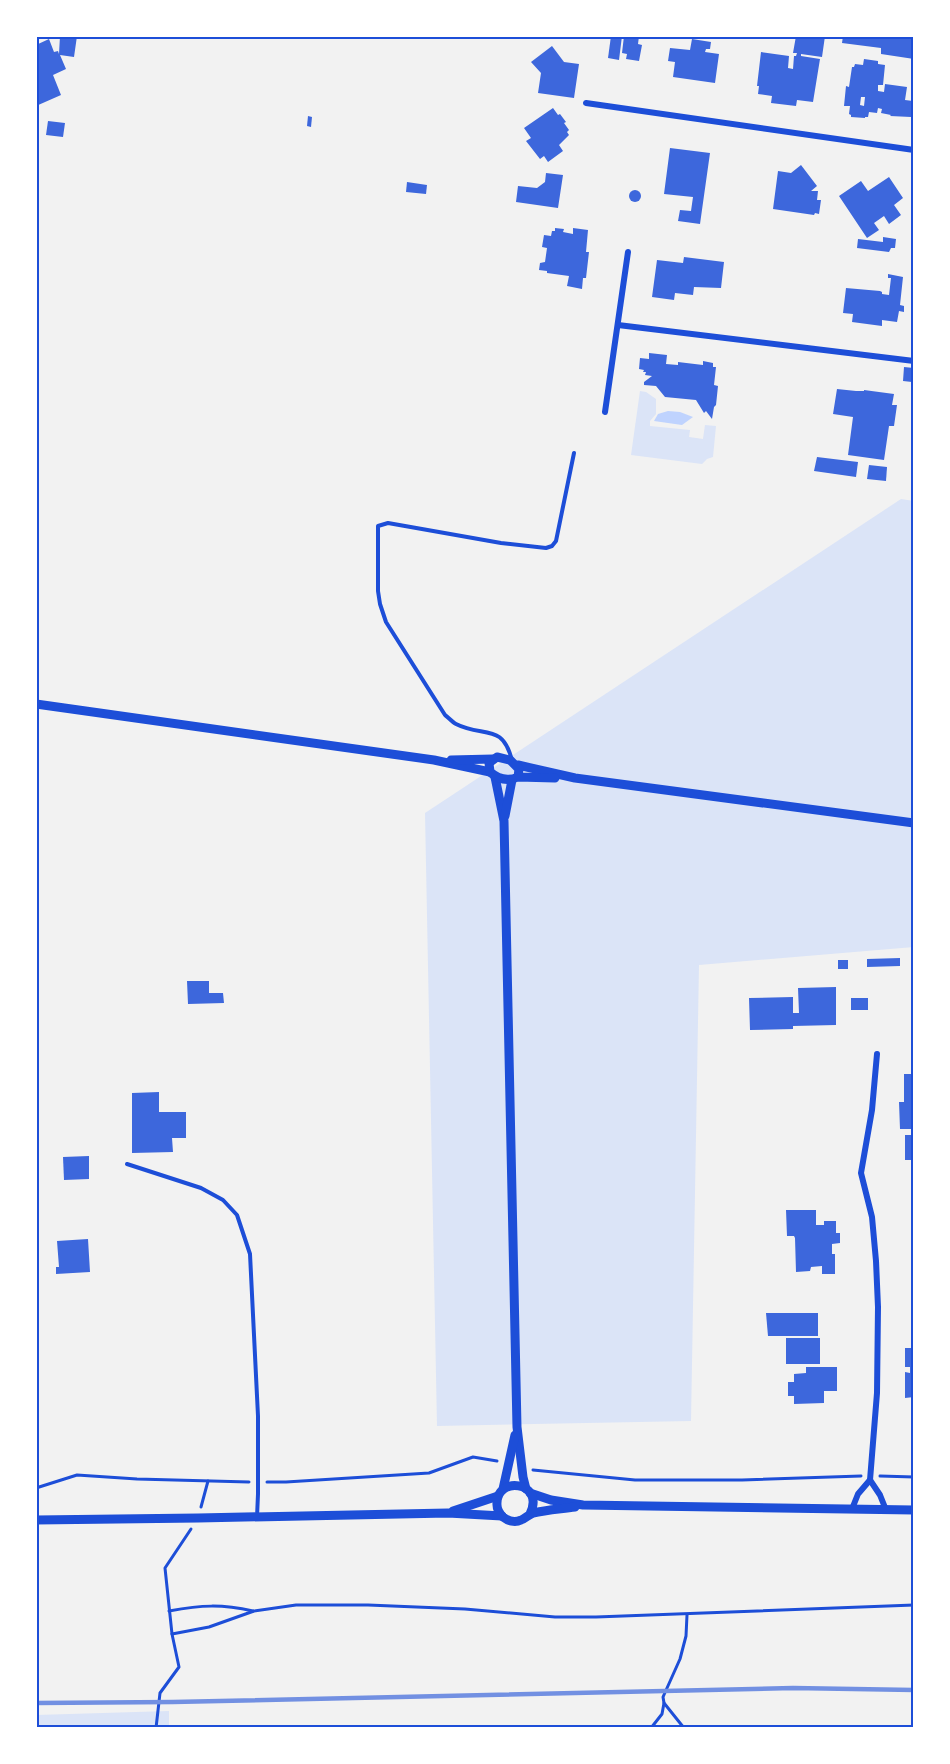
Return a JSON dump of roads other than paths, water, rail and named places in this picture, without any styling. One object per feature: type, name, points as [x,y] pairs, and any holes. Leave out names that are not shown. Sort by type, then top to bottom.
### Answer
[{"type":"street","points":[[586,103],[914,150]]},
{"type":"street","points":[[605,412],[628,252]]},
{"type":"street","points":[[618,325],[914,361]]},
{"type":"street","points":[[36,704],[434,760],[492,774],[504,780],[574,778]]},
{"type":"street","points":[[434,760],[505,758],[515,763],[574,778],[914,823]]},
{"type":"street","points":[[493,759],[489,762],[504,821],[517,1427],[521,1466],[533,1500],[530,1514]]},
{"type":"street","points":[[504,821],[515,778],[520,772],[515,763]]},
{"type":"street","points":[[877,1054],[872,1110],[861,1173],[872,1217],[878,1306],[877,1393],[871,1478],[886,1510]]},
{"type":"street","points":[[502,1516],[497,1507],[517,1427]]},
{"type":"street","points":[[852,1509],[858,1494],[871,1478]]},
{"type":"street","points":[[448,1513],[501,1493],[511,1485],[519,1485],[551,1500],[583,1505],[914,1510]]},
{"type":"street","points":[[36,1520],[448,1513],[502,1516],[511,1521],[522,1520],[530,1514],[583,1505]]},
{"type":"lane","points":[[515,763],[504,740],[492,734],[456,724],[445,714],[386,622],[378,591],[378,526],[388,523],[501,543],[546,548],[552,546],[556,541],[574,453]]},
{"type":"lane","points":[[127,1164],[201,1188],[223,1200],[237,1215],[250,1254],[258,1416],[257,1517]]},
{"type":"water","points":[[668,411],[680,412],[693,417],[682,425],[654,421],[658,414]]},
{"type":"railway","points":[[36,1703],[793,1688],[914,1690]]}]
